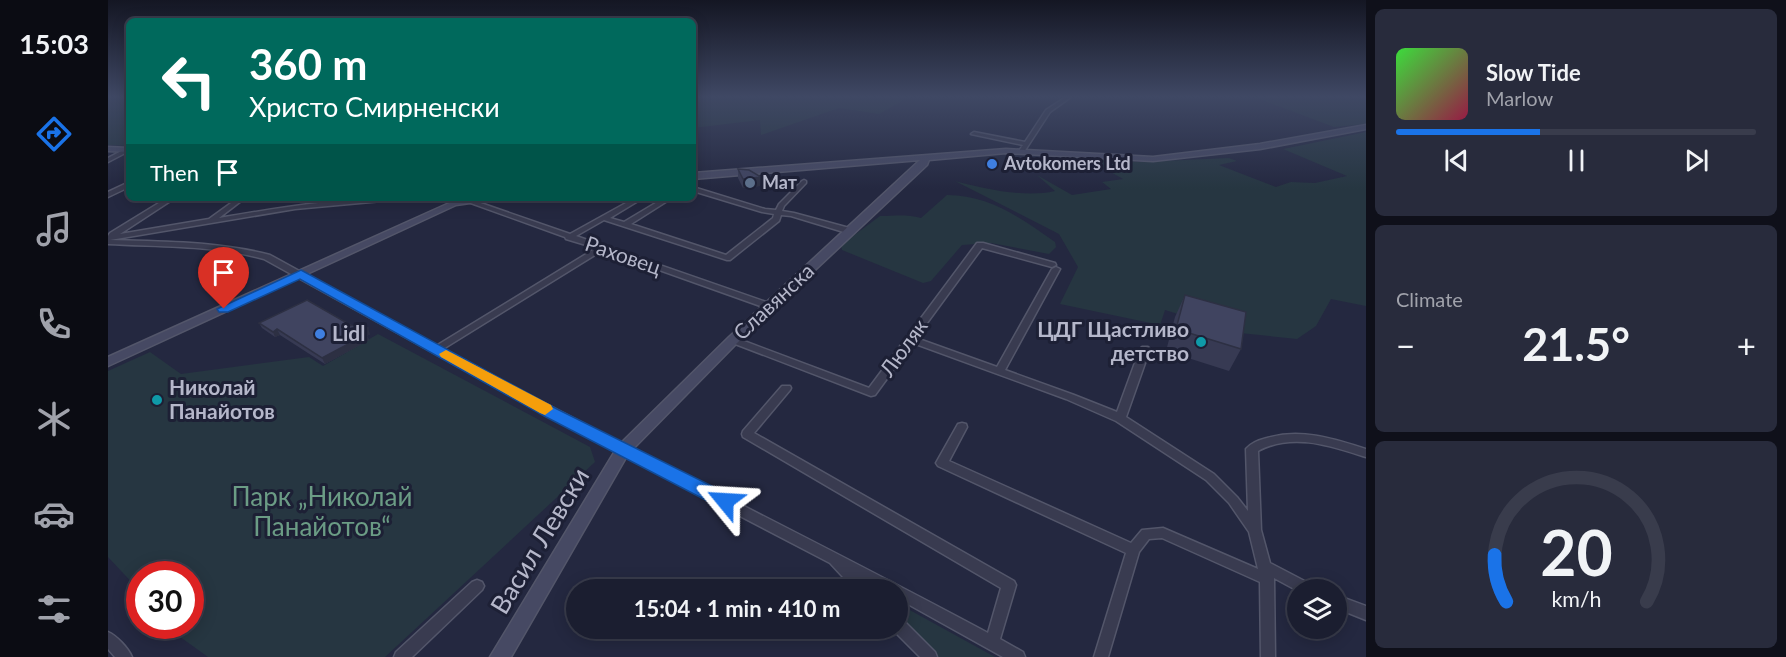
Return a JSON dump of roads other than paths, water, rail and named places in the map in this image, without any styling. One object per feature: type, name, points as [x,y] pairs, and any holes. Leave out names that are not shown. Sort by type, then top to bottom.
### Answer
[{"type":"street","points":[[1023,148],[1037,128]]},
{"type":"street","points":[[696,176],[1023,148],[1153,159],[1275,146],[1363,128]]},
{"type":"street","points":[[974,134],[1023,148]]},
{"type":"street","points":[[108,149],[126,150]]},
{"type":"street","points":[[108,160],[126,151]]},
{"type":"street","name":"Славянска","points":[[623,450],[733,340],[924,163],[925,157]]},
{"type":"street","points":[[604,218],[727,258],[776,219],[781,205],[804,182]]},
{"type":"street","points":[[108,195],[126,186]]},
{"type":"street","points":[[696,190],[777,214],[792,214],[850,231]]},
{"type":"street","points":[[108,239],[167,201]]},
{"type":"street","points":[[210,220],[238,201]]},
{"type":"street","points":[[295,207],[306,201]]},
{"type":"street","points":[[108,239],[295,207],[360,201]]},
{"type":"street","points":[[109,360],[467,201]]},
{"type":"street","name":"Раховец","points":[[472,201],[769,306]]},
{"type":"street","points":[[569,237],[635,201]]},
{"type":"street","points":[[626,225],[664,201]]},
{"type":"street","points":[[108,239],[248,251],[301,274],[623,450],[876,579]]},
{"type":"street","name":"Люляк","points":[[733,340],[871,393],[980,245],[1054,267],[1000,371]]},
{"type":"street","points":[[437,349],[601,248]]},
{"type":"street","points":[[910,339],[1120,418],[1210,477],[1233,500],[1255,530]]},
{"type":"street","points":[[1120,418],[1145,349]]},
{"type":"street","points":[[786,388],[747,434],[1009,585],[992,642]]},
{"type":"street","points":[[962,427],[942,463],[1133,550]]},
{"type":"street","points":[[1268,657],[1266,573],[1255,530],[1252,449],[1264,441],[1309,438],[1366,453]]},
{"type":"street","name":"Васил Левски","points":[[500,657],[623,450]]},
{"type":"street","points":[[1101,657],[1133,550],[1146,534],[1163,533],[1287,581]]},
{"type":"street","points":[[828,553],[853,579]]},
{"type":"street","points":[[400,657],[477,586]]},
{"type":"street","points":[[908,596],[1018,657]]},
{"type":"street","points":[[1347,605],[1366,613]]},
{"type":"street","points":[[908,635],[930,657]]},
{"type":"street","points":[[108,639],[125,657]]},
{"type":"place","name":"Avtokomers Ltd","points":[[992,164]]},
{"type":"place","name":"Мат","points":[[750,183]]},
{"type":"place","name":"Lidl","points":[[320,334]]},
{"type":"place","name":"ЦДГ Щастливо детство","points":[[1201,342]]},
{"type":"place","name":"Николай Панайотов","points":[[157,400]]},
{"type":"park label","name":"Парк „Николай Панайотов“","points":[[322,512]]}]
